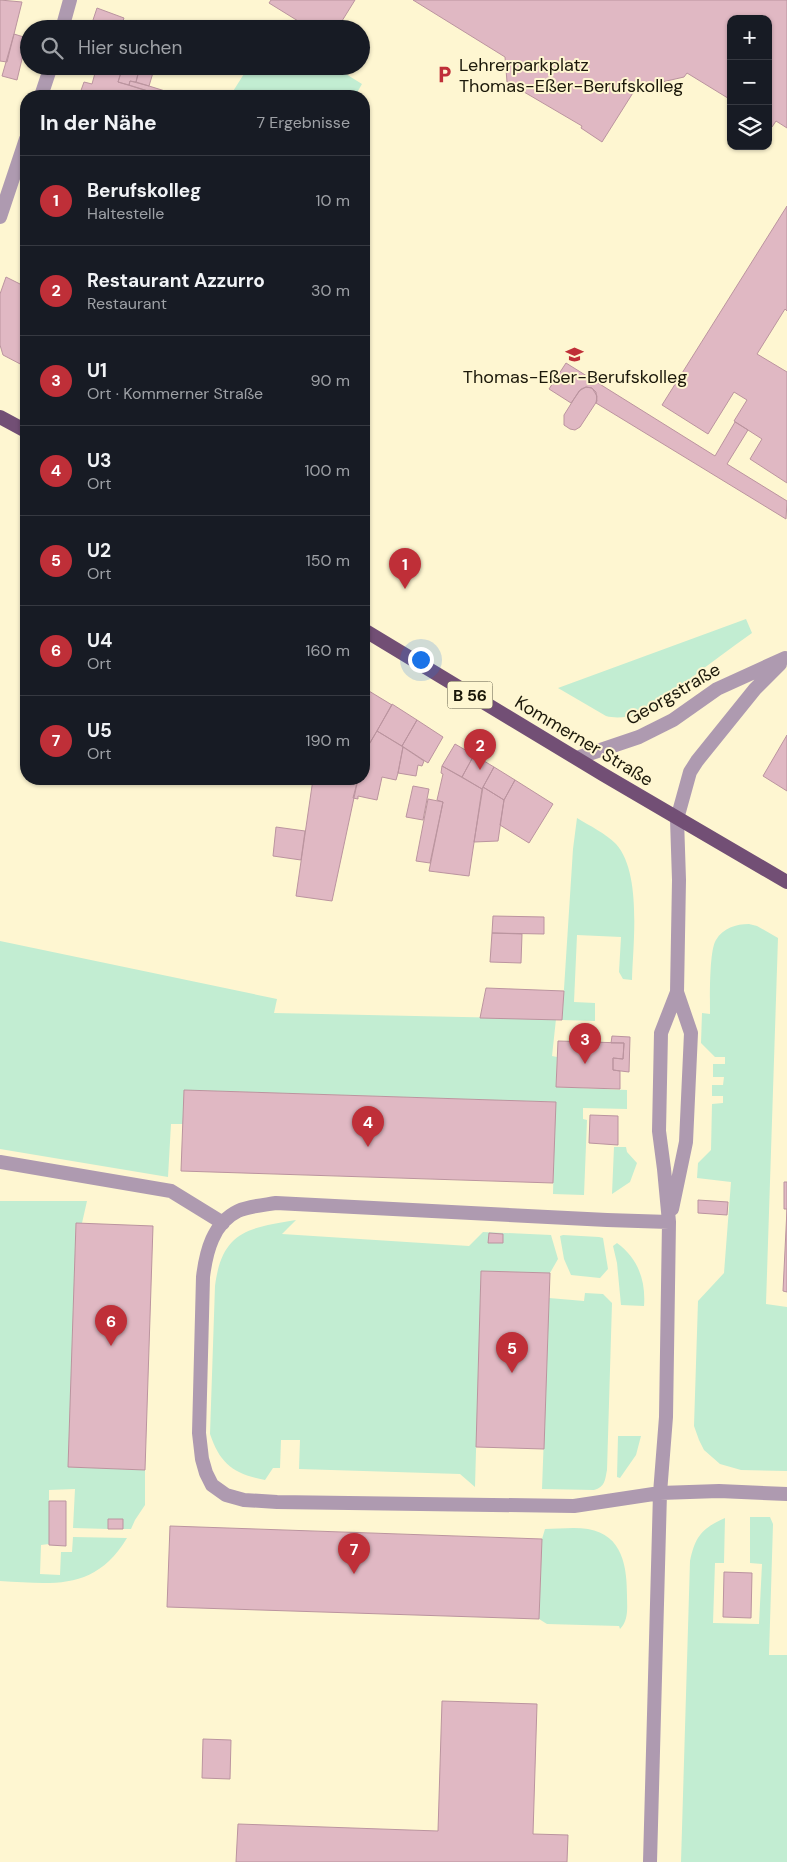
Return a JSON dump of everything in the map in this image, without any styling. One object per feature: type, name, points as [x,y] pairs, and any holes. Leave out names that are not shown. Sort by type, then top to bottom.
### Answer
[{"type":"main road","points":[[0,417],[20,428]]},
{"type":"main road","name":"Kommerner Straße","points":[[370,634],[787,882]]},
{"type":"street","points":[[64,20],[70,0]]},
{"type":"street","points":[[43,90],[48,75]]},
{"type":"street","points":[[0,217],[20,157]]},
{"type":"street","name":"Georgstraße","points":[[577,758],[639,737],[673,720],[717,689],[786,657]]},
{"type":"street","name":"Georgstraße","points":[[677,992],[679,880],[677,818],[690,772],[755,689],[786,657]]},
{"type":"street","points":[[650,1862],[660,1493],[666,1417],[669,1222],[658,1131],[662,1033],[677,992]]},
{"type":"street","points":[[669,1222],[686,1142],[691,1033],[677,992]]},
{"type":"street","points":[[0,1162],[171,1191],[223,1223]]},
{"type":"street","points":[[669,1222],[276,1203],[238,1211],[223,1223],[213,1237],[206,1256],[204,1270],[199,1433],[202,1459],[206,1473],[212,1485],[226,1495],[244,1500],[277,1502],[574,1506],[660,1493],[719,1491],[787,1494]]},
{"type":"green space","points":[[243,75],[348,75],[362,84],[358,90],[234,90]]},
{"type":"green space","points":[[746,619],[752,633],[705,667],[664,701],[643,712],[624,717],[606,716],[558,688]]},
{"type":"green space","points":[[577,818],[616,844],[630,872],[633,890],[632,980],[623,979],[619,972],[621,937],[577,935],[574,1002],[595,1003],[595,1021],[562,1020],[573,849]]},
{"type":"green space","points":[[749,924],[757,926],[778,938],[766,1304],[787,1307],[787,1471],[741,1470],[720,1464],[704,1450],[694,1426],[698,1301],[724,1273],[731,1182],[697,1178],[698,1163],[711,1150],[712,1104],[723,1103],[723,1096],[712,1096],[712,1085],[723,1085],[724,1077],[713,1077],[713,1064],[725,1064],[725,1057],[715,1057],[701,1043],[702,1013],[710,1014],[711,964],[716,940],[722,932],[730,928]]},
{"type":"green space","points":[[0,941],[277,999],[274,1013],[556,1019],[552,1056],[557,1057],[556,1087],[627,1090],[627,1109],[583,1108],[583,1119],[587,1120],[584,1195],[553,1194],[555,1102],[184,1090],[183,1124],[171,1124],[168,1177],[0,1149]]},
{"type":"green space","points":[[614,1147],[626,1147],[627,1152],[637,1163],[630,1182],[612,1194]]},
{"type":"green space","points":[[0,1201],[87,1201],[82,1223],[76,1223],[69,1467],[145,1470],[145,1505],[131,1529],[123,1529],[122,1519],[108,1519],[108,1529],[73,1528],[75,1489],[49,1490],[49,1544],[41,1545],[40,1574],[60,1575],[61,1552],[72,1552],[73,1537],[127,1538],[115,1555],[101,1568],[87,1576],[55,1583],[0,1581]]},
{"type":"green space","points":[[296,1220],[282,1234],[469,1246],[483,1232],[551,1235],[558,1259],[550,1273],[481,1271],[475,1487],[460,1474],[299,1469],[300,1440],[281,1440],[280,1468],[273,1468],[265,1480],[237,1471],[218,1453],[210,1434],[215,1286],[219,1268],[224,1254],[231,1243],[240,1235],[264,1226]]},
{"type":"green space","points":[[560,1236],[603,1238],[608,1269],[600,1278],[571,1275],[564,1259]]},
{"type":"green space","points":[[617,1243],[630,1256],[639,1271],[644,1288],[644,1306],[621,1305],[617,1263],[613,1246]]},
{"type":"green space","points":[[585,1293],[603,1294],[612,1303],[606,1477],[604,1483],[594,1490],[542,1489],[549,1298],[584,1301]]},
{"type":"green space","points":[[618,1436],[641,1436],[636,1455],[620,1478],[617,1477]]},
{"type":"green space","points":[[750,1517],[770,1517],[773,1524],[769,1655],[787,1655],[787,1862],[681,1862],[690,1561],[694,1546],[701,1534],[725,1518],[724,1563],[715,1563],[713,1623],[759,1624],[762,1564],[750,1563]]},
{"type":"green space","points":[[545,1529],[588,1529],[600,1532],[616,1545],[624,1564],[627,1585],[627,1613],[625,1622],[620,1629],[619,1626],[547,1624],[539,1619],[542,1539]]},
{"type":"building","points":[[0,0],[22,2],[7,62],[0,61]]},
{"type":"building","points":[[271,0],[355,0],[343,20],[296,20],[269,3]]},
{"type":"building","points":[[413,0],[787,0],[787,128],[776,121],[772,127],[772,15],[727,15],[727,98],[687,73],[684,77],[636,88],[602,142],[581,128],[582,126],[507,82],[505,57]]},
{"type":"building","points":[[97,8],[124,18],[123,20],[93,20]]},
{"type":"building","points":[[14,34],[20,36],[20,67],[17,80],[2,76]]},
{"type":"building","points":[[94,75],[120,75],[118,82],[144,90],[81,90],[84,82],[92,84]]},
{"type":"building","points":[[120,75],[138,75],[136,82],[130,81],[129,85],[118,82]]},
{"type":"building","points":[[138,75],[152,75],[149,86],[136,82]]},
{"type":"building","points":[[130,81],[162,90],[145,90],[129,85]]},
{"type":"building","points":[[787,206],[787,311],[785,309],[757,354],[787,372],[787,483],[750,459],[762,439],[734,421],[747,400],[734,392],[708,434],[662,405]]},
{"type":"building","points":[[6,277],[20,284],[20,364],[3,355],[0,345],[0,294]]},
{"type":"building","points":[[566,363],[715,456],[735,422],[748,430],[727,464],[787,501],[786,519],[596,403],[597,396],[592,388],[586,387],[581,389],[571,403],[549,389]]},
{"type":"building","points":[[586,387],[592,388],[596,392],[597,401],[580,427],[575,430],[570,429],[564,425],[564,415],[579,391]]},
{"type":"building","points":[[370,692],[392,705],[370,743]]},
{"type":"building","points":[[392,704],[417,720],[402,746],[377,731]]},
{"type":"building","points":[[417,720],[443,737],[428,763],[402,746]]},
{"type":"building","points":[[377,731],[403,747],[396,780],[382,777],[377,800],[358,796],[358,799],[353,798],[356,785],[370,785],[370,743]]},
{"type":"building","points":[[787,735],[787,791],[763,776]]},
{"type":"building","points":[[455,744],[474,755],[462,777],[442,766]]},
{"type":"building","points":[[403,747],[424,761],[422,766],[418,765],[416,776],[398,773]]},
{"type":"building","points":[[474,755],[494,767],[482,789],[462,777]]},
{"type":"building","points":[[442,766],[482,789],[469,876],[429,871],[443,802],[437,800],[443,774],[441,773]]},
{"type":"building","points":[[494,767],[515,780],[504,800],[483,787]]},
{"type":"building","points":[[515,780],[553,804],[529,843],[500,825],[504,800]]},
{"type":"building","points":[[312,785],[357,785],[332,901],[296,896]]},
{"type":"building","points":[[413,786],[429,789],[423,820],[406,817]]},
{"type":"building","points":[[483,787],[504,800],[498,841],[474,842]]},
{"type":"building","points":[[428,799],[443,802],[430,863],[416,861]]},
{"type":"building","points":[[276,827],[305,831],[301,860],[273,856]]},
{"type":"building","points":[[493,916],[544,917],[544,934],[492,933]]},
{"type":"building","points":[[492,933],[522,934],[521,963],[490,962]]},
{"type":"building","points":[[486,988],[564,991],[562,1020],[480,1018]]},
{"type":"building","points":[[612,1036],[630,1037],[629,1072],[613,1070],[613,1058],[623,1059],[624,1043],[611,1043]]},
{"type":"building","points":[[558,1041],[624,1043],[623,1059],[613,1058],[613,1070],[620,1071],[620,1089],[556,1087]]},
{"type":"building","points":[[184,1090],[556,1102],[553,1183],[181,1171]]},
{"type":"building","points":[[590,1115],[618,1116],[618,1145],[589,1143]]},
{"type":"building","points":[[784,1182],[787,1182],[787,1209],[784,1209]]},
{"type":"building","points":[[698,1200],[728,1202],[727,1215],[698,1213]]},
{"type":"building","points":[[787,1209],[787,1292],[783,1291]]},
{"type":"building","points":[[76,1223],[153,1226],[145,1470],[68,1467]]},
{"type":"building","points":[[489,1233],[503,1234],[503,1243],[488,1243]]},
{"type":"building","points":[[481,1271],[550,1273],[544,1449],[476,1447]]},
{"type":"building","points":[[49,1501],[66,1501],[66,1546],[49,1545]]},
{"type":"building","points":[[108,1519],[123,1519],[123,1529],[108,1529]]},
{"type":"building","points":[[170,1526],[542,1539],[539,1619],[167,1607]]},
{"type":"building","points":[[724,1572],[752,1573],[751,1618],[723,1617]]},
{"type":"building","points":[[442,1701],[537,1704],[533,1834],[568,1835],[567,1862],[236,1862],[238,1824],[438,1831]]},
{"type":"building","points":[[203,1739],[231,1740],[230,1779],[202,1778]]},
{"type":"place","name":"Lehrerparkplatz Thomas-Eßer-Berufskolleg","points":[[445,75]]},
{"type":"place","name":"Thomas-Eßer-Berufskolleg","points":[[575,354]]},
{"type":"place","name":"Berufskolleg","points":[[405,589]]},
{"type":"place","name":"Restaurant Azzurro","points":[[480,770]]},
{"type":"place","name":"U1","points":[[585,1064]]},
{"type":"place","name":"U3","points":[[368,1147]]},
{"type":"place","name":"U4","points":[[111,1346]]},
{"type":"place","name":"U2","points":[[512,1373]]},
{"type":"place","name":"U5","points":[[354,1574]]}]
